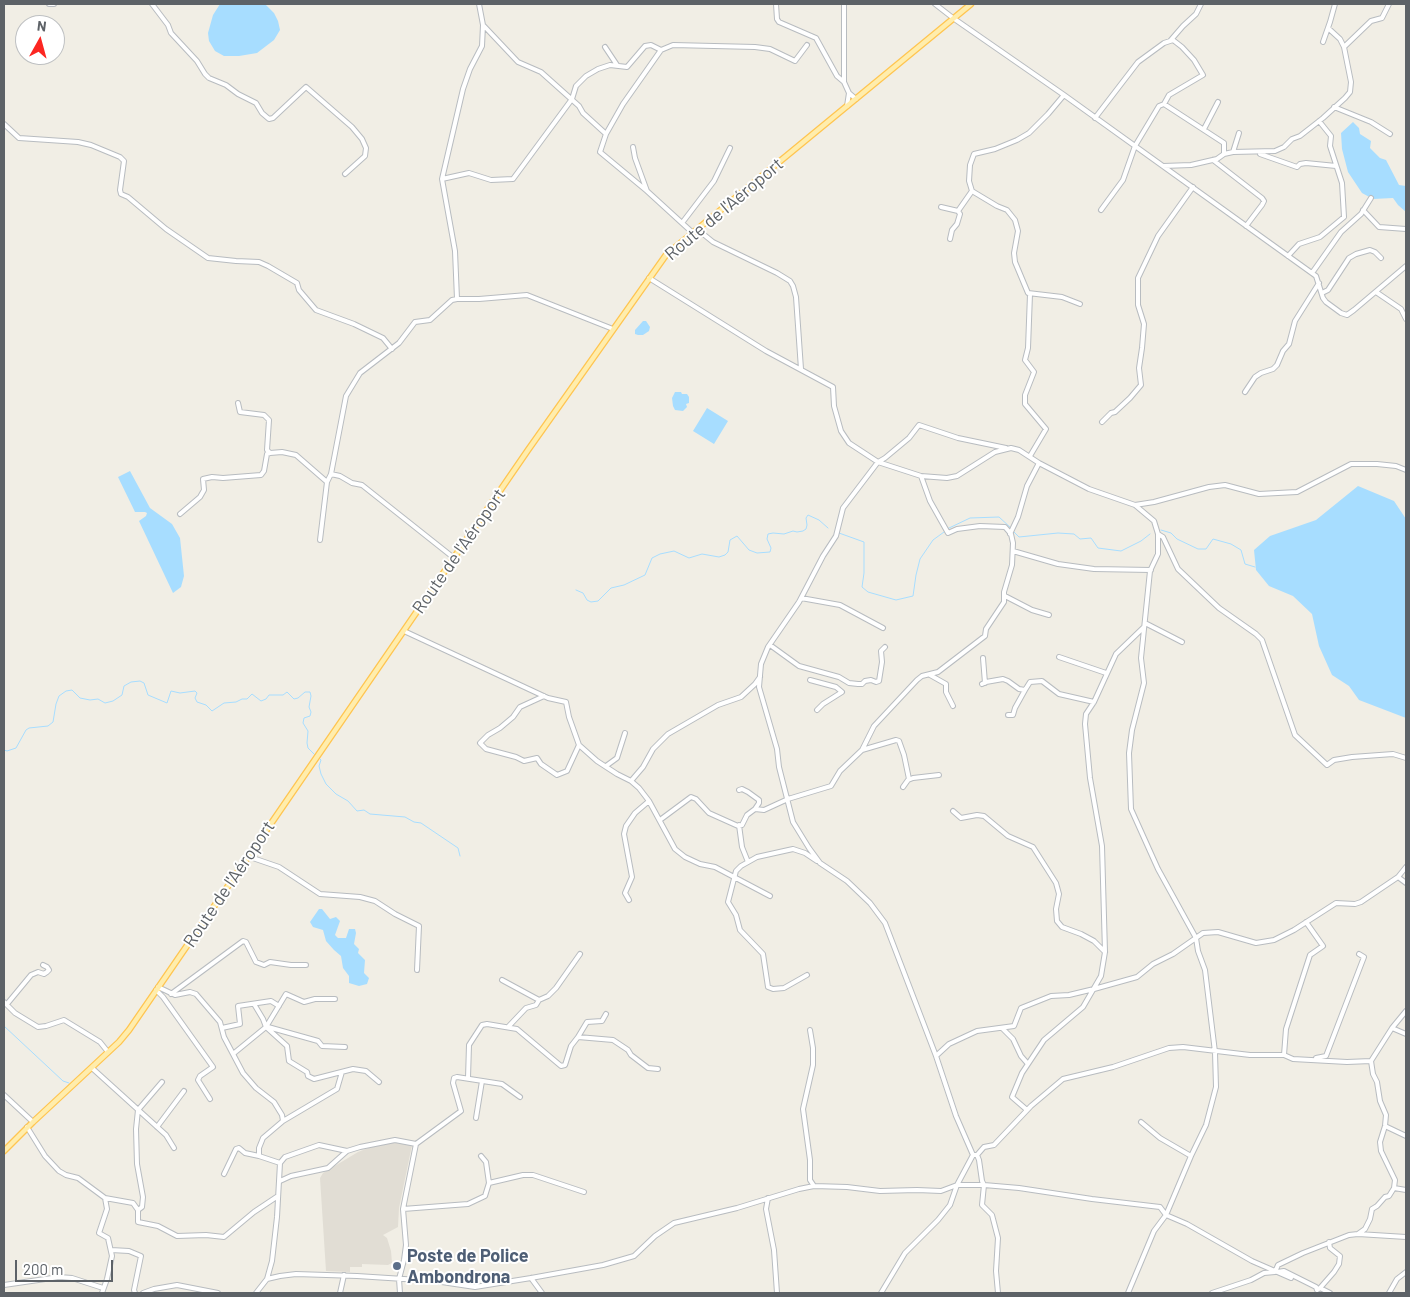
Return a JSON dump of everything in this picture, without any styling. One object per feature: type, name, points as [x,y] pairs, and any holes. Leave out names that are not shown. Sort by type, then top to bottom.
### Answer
[{"type":"main road","name":"Route de l'Aéroport","points":[[4,1151],[92,1068],[129,1030],[453,557],[666,255],[971,4]]},
{"type":"street","points":[[152,4],[168,25],[171,33],[209,78],[226,85],[238,94],[256,103],[262,113],[269,119],[273,118],[306,87],[352,127],[362,139],[366,148],[365,156],[345,174]]},
{"type":"street","points":[[457,299],[455,251],[442,179],[463,89],[470,69],[482,46],[484,25],[479,4]]},
{"type":"street","points":[[776,4],[779,22],[816,38],[837,76],[844,82],[849,92],[856,99]]},
{"type":"street","points":[[844,4],[844,82]]},
{"type":"street","points":[[935,4],[1316,276],[1326,302],[1341,313],[1347,315],[1406,266]]},
{"type":"street","points":[[1170,41],[1196,14],[1201,4]]},
{"type":"street","points":[[1323,42],[1335,4]]},
{"type":"street","points":[[1344,47],[1371,21],[1382,18],[1389,4]]},
{"type":"street","points":[[484,25],[518,62],[541,72],[572,99],[583,113],[606,134]]},
{"type":"street","points":[[1163,166],[1191,165],[1233,152],[1275,151],[1284,147],[1292,139],[1300,136],[1319,121],[1350,92],[1350,71],[1344,47],[1340,39],[1328,28]]},
{"type":"street","points":[[1095,118],[1138,62],[1164,43],[1173,40],[1182,47],[1194,60],[1203,75],[1169,95],[1164,104],[1159,106],[1135,146],[1123,180],[1101,210]]},
{"type":"street","points":[[442,179],[469,173],[491,180],[512,179],[572,99],[576,86],[586,76],[598,68],[610,65],[627,67],[645,46],[651,45],[661,50]]},
{"type":"street","points":[[801,369],[796,298],[790,281],[713,242],[682,223],[600,152],[606,134],[623,104],[661,50],[673,45],[755,47],[770,49],[795,61],[806,45]]},
{"type":"street","points":[[604,47],[617,66]]},
{"type":"street","points":[[847,106],[849,92]]},
{"type":"street","points":[[950,239],[960,214],[958,211],[972,191],[969,173],[974,154],[995,149],[1028,133],[1064,95]]},
{"type":"street","points":[[1204,129],[1218,102]]},
{"type":"street","points":[[1164,104],[1224,143],[1224,154]]},
{"type":"street","points":[[1334,107],[1371,122],[1390,134]]},
{"type":"street","points":[[1288,256],[1304,241],[1320,237],[1344,217],[1342,183],[1330,146],[1331,136],[1319,121]]},
{"type":"street","points":[[4,124],[19,138],[91,144],[120,157],[124,160],[121,194],[128,197],[166,229],[208,258],[259,262],[268,266],[297,283],[299,290],[316,310],[354,324],[382,338],[392,349]]},
{"type":"street","points":[[1233,152],[1239,132]]},
{"type":"street","points":[[633,147],[647,191]]},
{"type":"street","points":[[682,223],[714,181],[730,148]]},
{"type":"street","points":[[1256,152],[1298,168],[1300,164],[1306,163],[1315,163],[1328,167],[1336,166]]},
{"type":"street","points":[[1212,160],[1264,201],[1246,226]]},
{"type":"street","points":[[1102,422],[1130,398],[1140,385],[1139,368],[1144,324],[1138,306],[1138,278],[1158,236],[1193,187]]},
{"type":"street","points":[[972,191],[1007,210],[1015,220],[1018,231],[1014,253],[1015,262],[1030,294],[1028,348],[1025,360],[1034,372],[1025,404],[1046,429],[1030,456]]},
{"type":"street","points":[[1312,273],[1342,232],[1363,210],[1371,198]]},
{"type":"street","points":[[941,207],[958,211]]},
{"type":"street","points":[[1363,210],[1379,227],[1406,229]]},
{"type":"street","points":[[1322,293],[1328,290],[1349,258],[1370,250],[1381,258]]},
{"type":"street","points":[[650,278],[766,351],[833,387],[834,406],[841,431],[849,443],[878,462],[922,476],[938,478],[957,476],[995,452],[1006,448]]},
{"type":"street","points":[[1245,392],[1255,378],[1277,365],[1283,351],[1289,344],[1295,321],[1319,282]]},
{"type":"street","points":[[1376,292],[1401,308],[1406,319]]},
{"type":"street","points":[[1030,294],[1062,297],[1080,304]]},
{"type":"street","points":[[320,540],[327,482],[331,474],[346,396],[360,373],[399,343],[415,322],[430,320],[452,300],[527,295],[613,329]]},
{"type":"street","points":[[238,404],[240,412],[264,415],[270,420],[267,450],[270,453]]},
{"type":"street","points":[[820,863],[793,822],[779,767],[777,749],[759,687],[761,664],[770,645],[801,598],[836,536],[843,508],[878,462],[903,442],[919,425],[958,438],[1019,450],[1039,463],[1089,489],[1135,505],[1154,522],[1158,534],[1158,554],[1151,570],[1144,625],[1141,658],[1144,684],[1132,730],[1129,754],[1131,809],[1158,869],[1196,938],[1198,952],[1205,970],[1215,1052],[1216,1087],[1206,1125],[1166,1215],[1154,1231],[1128,1293]]},
{"type":"street","points":[[180,514],[200,497],[204,490],[203,479],[261,475],[264,471],[267,454],[270,453],[282,452],[296,455],[327,482]]},
{"type":"street","points":[[1010,534],[1018,517],[1027,486],[1039,463]]},
{"type":"street","points":[[1135,505],[1154,502],[1209,487],[1225,485],[1259,494],[1297,492],[1351,464],[1396,466],[1406,470]]},
{"type":"street","points":[[331,474],[362,485],[453,557]]},
{"type":"street","points":[[755,809],[764,810],[788,799],[831,786],[840,771],[862,750],[874,726],[917,680],[922,676],[938,672],[985,636],[986,629],[1004,602],[1004,592],[1012,565],[1013,551],[1010,534],[1005,527],[980,526],[956,529],[948,533],[930,501],[922,476]]},
{"type":"street","points":[[1158,534],[1163,537],[1178,568],[1219,608],[1262,640],[1295,734],[1327,765],[1334,760],[1352,757],[1392,754],[1406,758]]},
{"type":"street","points":[[1013,551],[1058,564],[1094,569],[1151,570]]},
{"type":"street","points":[[1005,596],[1032,610],[1049,615]]},
{"type":"street","points":[[801,598],[840,605],[883,628]]},
{"type":"street","points":[[1144,625],[1182,642]]},
{"type":"street","points":[[1027,1110],[1012,1097],[1022,1073],[1044,1040],[1083,1007],[1101,976],[1105,952],[1102,846],[1090,778],[1085,724],[1086,714],[1094,702],[1106,672],[1116,654],[1144,625]]},
{"type":"street","points":[[404,631],[546,697],[566,702],[579,745],[597,761],[631,781],[639,788],[660,820],[675,849],[685,857],[700,864],[715,867],[770,896]]},
{"type":"street","points":[[770,645],[799,666],[839,678],[849,683],[862,684],[870,680],[879,681],[882,662],[881,651],[884,647]]},
{"type":"street","points":[[1059,657],[1106,672]]},
{"type":"street","points":[[983,658],[983,684],[1003,680],[1025,690]]},
{"type":"street","points":[[930,675],[946,684],[946,692],[953,706]]},
{"type":"street","points":[[631,781],[643,767],[653,748],[668,734],[718,705],[741,697],[760,677]]},
{"type":"street","points":[[810,680],[836,687],[842,692],[817,710]]},
{"type":"street","points":[[836,687],[843,681]]},
{"type":"street","points":[[1008,715],[1013,715],[1014,708],[1030,682],[1042,681],[1059,694],[1094,702]]},
{"type":"street","points":[[546,697],[520,706],[513,716],[500,728],[488,734],[480,743],[486,749],[524,761],[537,758],[557,775],[567,771],[579,745]]},
{"type":"street","points":[[606,766],[617,758],[625,733]]},
{"type":"street","points":[[862,750],[896,740],[899,741],[909,779]]},
{"type":"street","points":[[903,786],[909,779],[939,775]]},
{"type":"street","points":[[660,820],[691,798],[696,799],[709,813],[720,819],[742,825],[747,815],[759,803],[748,792],[742,789],[739,790]]},
{"type":"street","points":[[629,900],[625,892],[632,877],[631,865],[625,846],[626,826],[635,813],[648,801]]},
{"type":"street","points":[[953,811],[961,818],[977,815],[984,816],[1008,836],[1033,847],[1056,883],[1059,894],[1056,909],[1057,921],[1062,927],[1094,941],[1105,952]]},
{"type":"street","points":[[739,825],[742,847],[748,862]]},
{"type":"street","points":[[807,975],[784,988],[773,989],[768,987],[763,954],[740,930],[736,915],[728,902],[734,876],[741,866],[748,862],[793,849],[805,853],[847,881],[870,903],[885,923],[936,1056],[956,1116],[979,1160],[984,1185],[982,1206],[992,1215],[998,1238],[996,1271],[998,1293]]},
{"type":"street","points":[[248,856],[279,867],[320,894],[360,897],[375,901],[418,926],[417,970]]},
{"type":"street","points":[[936,1056],[949,1044],[964,1036],[977,1031],[1014,1026],[1021,1008],[1051,996],[1069,995],[1137,977],[1153,964],[1173,954],[1202,933],[1218,932],[1256,943],[1274,940],[1336,902],[1355,904],[1361,902],[1398,877],[1406,867]]},
{"type":"street","points":[[1398,877],[1406,883]]},
{"type":"street","points":[[1284,1056],[1286,1029],[1310,955],[1323,946],[1306,922]]},
{"type":"street","points":[[171,994],[243,941],[246,942],[256,962],[264,965],[270,962],[306,965]]},
{"type":"street","points":[[508,1026],[526,1008],[536,1005],[539,1000],[548,996],[556,988],[580,954]]},
{"type":"street","points":[[1312,1059],[1326,1056],[1364,957],[1359,954]]},
{"type":"street","points":[[43,965],[47,967],[47,972],[44,974],[38,972],[31,976],[5,1003],[15,1013],[38,1027],[64,1020],[100,1042],[108,1052]]},
{"type":"street","points":[[502,980],[539,1000]]},
{"type":"street","points":[[157,989],[176,995],[190,992],[196,994],[220,1022],[224,1037],[243,1073],[256,1088],[274,1102],[282,1115],[283,1121]]},
{"type":"street","points":[[157,989],[213,1067],[200,1076],[198,1080],[210,1099]]},
{"type":"street","points":[[233,1054],[266,1027],[286,994],[304,1002],[315,999],[335,999]]},
{"type":"street","points":[[222,1028],[240,1024],[238,1006],[271,1001],[279,1006]]},
{"type":"street","points":[[254,1004],[264,1019],[266,1027],[287,1046],[289,1061],[307,1072],[308,1076],[314,1079],[353,1069],[366,1071],[379,1082]]},
{"type":"street","points":[[1358,1234],[1365,1229],[1372,1209],[1385,1197],[1389,1196],[1396,1180],[1380,1151],[1386,1115],[1380,1101],[1371,1061],[1392,1028],[1406,1011]]},
{"type":"street","points":[[468,1078],[469,1046],[482,1025],[508,1026],[517,1029],[561,1066],[565,1065],[571,1046],[587,1022],[602,1021],[606,1014]]},
{"type":"street","points":[[266,1027],[318,1041],[322,1046],[344,1047]]},
{"type":"street","points":[[1002,1028],[1013,1039],[1021,1056],[1028,1064]]},
{"type":"street","points":[[1392,1028],[1406,1034]]},
{"type":"street","points":[[810,1030],[813,1065],[804,1109],[810,1160],[810,1180],[814,1186]]},
{"type":"street","points":[[578,1037],[613,1040],[628,1050],[631,1055],[648,1068],[658,1069]]},
{"type":"street","points":[[881,1293],[905,1252],[938,1220],[950,1205],[957,1185],[975,1155],[984,1147],[994,1145],[1027,1110],[1063,1079],[1113,1067],[1170,1048],[1183,1047],[1250,1055],[1347,1062],[1371,1061]]},
{"type":"street","points":[[92,1068],[166,1135],[174,1148]]},
{"type":"street","points":[[259,1156],[259,1148],[263,1138],[283,1121],[337,1089],[342,1072]]},
{"type":"street","points":[[400,1293],[399,1279],[406,1246],[404,1209],[416,1144],[459,1114],[461,1109],[453,1083],[454,1078],[468,1078],[502,1084],[520,1097]]},
{"type":"street","points":[[476,1118],[482,1081]]},
{"type":"street","points":[[138,1210],[142,1207],[143,1197],[137,1164],[136,1129],[138,1110],[162,1082]]},
{"type":"street","points":[[156,1127],[184,1090]]},
{"type":"street","points":[[4,1095],[33,1122]]},
{"type":"street","points":[[1141,1122],[1160,1138],[1191,1156]]},
{"type":"street","points":[[1385,1126],[1406,1136]]},
{"type":"street","points":[[28,1127],[45,1156],[59,1171],[78,1178],[105,1198],[133,1203],[138,1210],[138,1222],[158,1226],[177,1236],[206,1235],[224,1237],[254,1212],[278,1196]]},
{"type":"street","points":[[256,1293],[267,1279],[272,1261],[280,1163],[284,1157],[319,1145],[347,1151],[395,1140],[416,1144]]},
{"type":"street","points":[[224,1174],[236,1148],[245,1153],[280,1163]]},
{"type":"street","points":[[280,1181],[310,1171],[328,1168],[347,1151]]},
{"type":"street","points":[[404,1209],[468,1204],[485,1196],[489,1183],[486,1162],[481,1156]]},
{"type":"street","points":[[489,1183],[523,1175],[533,1175],[584,1192]]},
{"type":"street","points":[[267,1279],[296,1274],[435,1280],[475,1287],[603,1265],[634,1256],[655,1236],[674,1223],[737,1208],[799,1189],[814,1186],[880,1191],[941,1191],[957,1185],[1019,1188],[1092,1200],[1160,1207],[1166,1215],[1187,1224],[1221,1245],[1291,1278]]},
{"type":"street","points":[[1394,1188],[1406,1190]]},
{"type":"street","points":[[4,1285],[59,1277],[72,1278],[102,1291],[107,1279],[112,1256],[108,1238],[99,1233],[107,1209],[105,1198]]},
{"type":"street","points":[[768,1198],[766,1209],[774,1250],[777,1293]]},
{"type":"street","points":[[1275,1272],[1278,1265],[1329,1242],[1358,1234],[1406,1237]]},
{"type":"street","points":[[1318,1291],[1339,1264],[1340,1256],[1330,1248],[1329,1242]]},
{"type":"street","points":[[111,1250],[129,1251],[141,1256],[135,1293]]},
{"type":"street","points":[[1212,1293],[1251,1280],[1264,1273],[1284,1271],[1316,1287],[1318,1291],[1330,1293]]},
{"type":"street","points":[[1389,1293],[1397,1279],[1406,1272]]},
{"type":"street","points":[[340,1293],[344,1276]]},
{"type":"street","points":[[531,1278],[542,1293]]},
{"type":"street","points":[[143,1293],[177,1285],[204,1292],[218,1293]]},
{"type":"shaded area","points":[[386,1141],[412,1145],[399,1208],[398,1227],[383,1235],[387,1238],[392,1263],[388,1265],[362,1264],[362,1267],[350,1267],[350,1272],[326,1271],[320,1178],[323,1173],[358,1152]]},
{"type":"water","points":[[220,4],[265,4],[274,13],[280,30],[274,40],[257,53],[224,56],[215,51],[209,41],[208,33],[213,15]]},
{"type":"water","points":[[1353,122],[1359,128],[1360,134],[1371,141],[1370,148],[1380,158],[1386,160],[1399,185],[1406,186],[1406,212],[1393,198],[1373,199],[1362,193],[1348,172],[1342,149],[1341,133]]},
{"type":"water","points":[[643,321],[646,321],[650,327],[649,331],[643,335],[635,334],[635,330]]},
{"type":"water","points":[[675,392],[687,394],[689,397],[689,403],[686,404],[687,407],[683,411],[675,410],[673,406],[672,398]]},
{"type":"water","points":[[707,408],[728,421],[714,444],[693,431]]},
{"type":"water","points":[[130,471],[150,508],[172,524],[180,538],[184,576],[181,587],[173,593],[139,521],[147,513],[135,512],[118,477]]},
{"type":"water","points":[[1358,486],[1394,501],[1406,519],[1406,718],[1359,700],[1349,686],[1332,675],[1319,646],[1312,614],[1293,596],[1269,586],[1256,570],[1254,550],[1270,536],[1316,520]]},
{"type":"water","points":[[319,909],[322,909],[330,919],[336,917],[340,921],[335,935],[338,938],[346,938],[349,929],[355,929],[354,944],[359,949],[358,953],[365,960],[364,973],[369,978],[367,984],[359,986],[349,983],[349,976],[343,968],[341,956],[326,941],[323,930],[313,927],[310,922]]},
{"type":"waterway","points":[[576,590],[583,593],[587,600],[591,602],[598,601],[611,588],[624,585],[645,575],[652,558],[660,554],[674,551],[689,558],[702,554],[719,557],[728,552],[730,540],[737,536],[749,550],[757,553],[770,552],[771,548],[767,539],[768,534],[803,531],[806,529],[806,518],[808,515],[819,520],[828,528]]},
{"type":"waterway","points":[[947,529],[970,518],[999,517],[1011,528]]},
{"type":"waterway","points":[[1161,530],[1171,533],[1177,539],[1198,549],[1206,549],[1213,539],[1231,544],[1241,550],[1245,564],[1255,567]]},
{"type":"waterway","points":[[1013,531],[1019,537],[1058,533],[1074,534],[1080,539],[1091,538],[1098,548],[1121,551],[1150,534]]},
{"type":"waterway","points":[[839,533],[864,542],[862,587],[868,592],[896,600],[913,596],[920,559],[933,540],[944,532]]},
{"type":"waterway","points":[[4,750],[16,748],[29,728],[48,726],[53,722],[59,696],[66,691],[72,690],[80,698],[98,699],[105,703],[113,701],[122,695],[124,686],[131,682],[140,681],[144,683],[148,695],[167,703],[171,691],[180,693],[195,691],[197,693],[195,698],[197,702],[206,705],[212,711],[224,703],[247,699],[252,694],[261,701],[269,695],[283,695],[287,692],[294,699],[305,692],[310,692],[309,707],[311,712],[310,716],[304,718],[303,723],[308,731],[308,748],[316,756]]},
{"type":"waterway","points":[[319,758],[321,760],[319,766],[321,774],[326,784],[336,794],[348,801],[357,811],[364,810],[370,814],[405,817],[414,822],[421,823],[458,848],[460,856]]},
{"type":"waterway","points":[[4,1026],[63,1081],[69,1083]]},
{"type":"place","name":"Poste de Police Ambondrona","points":[[397,1266]]}]
